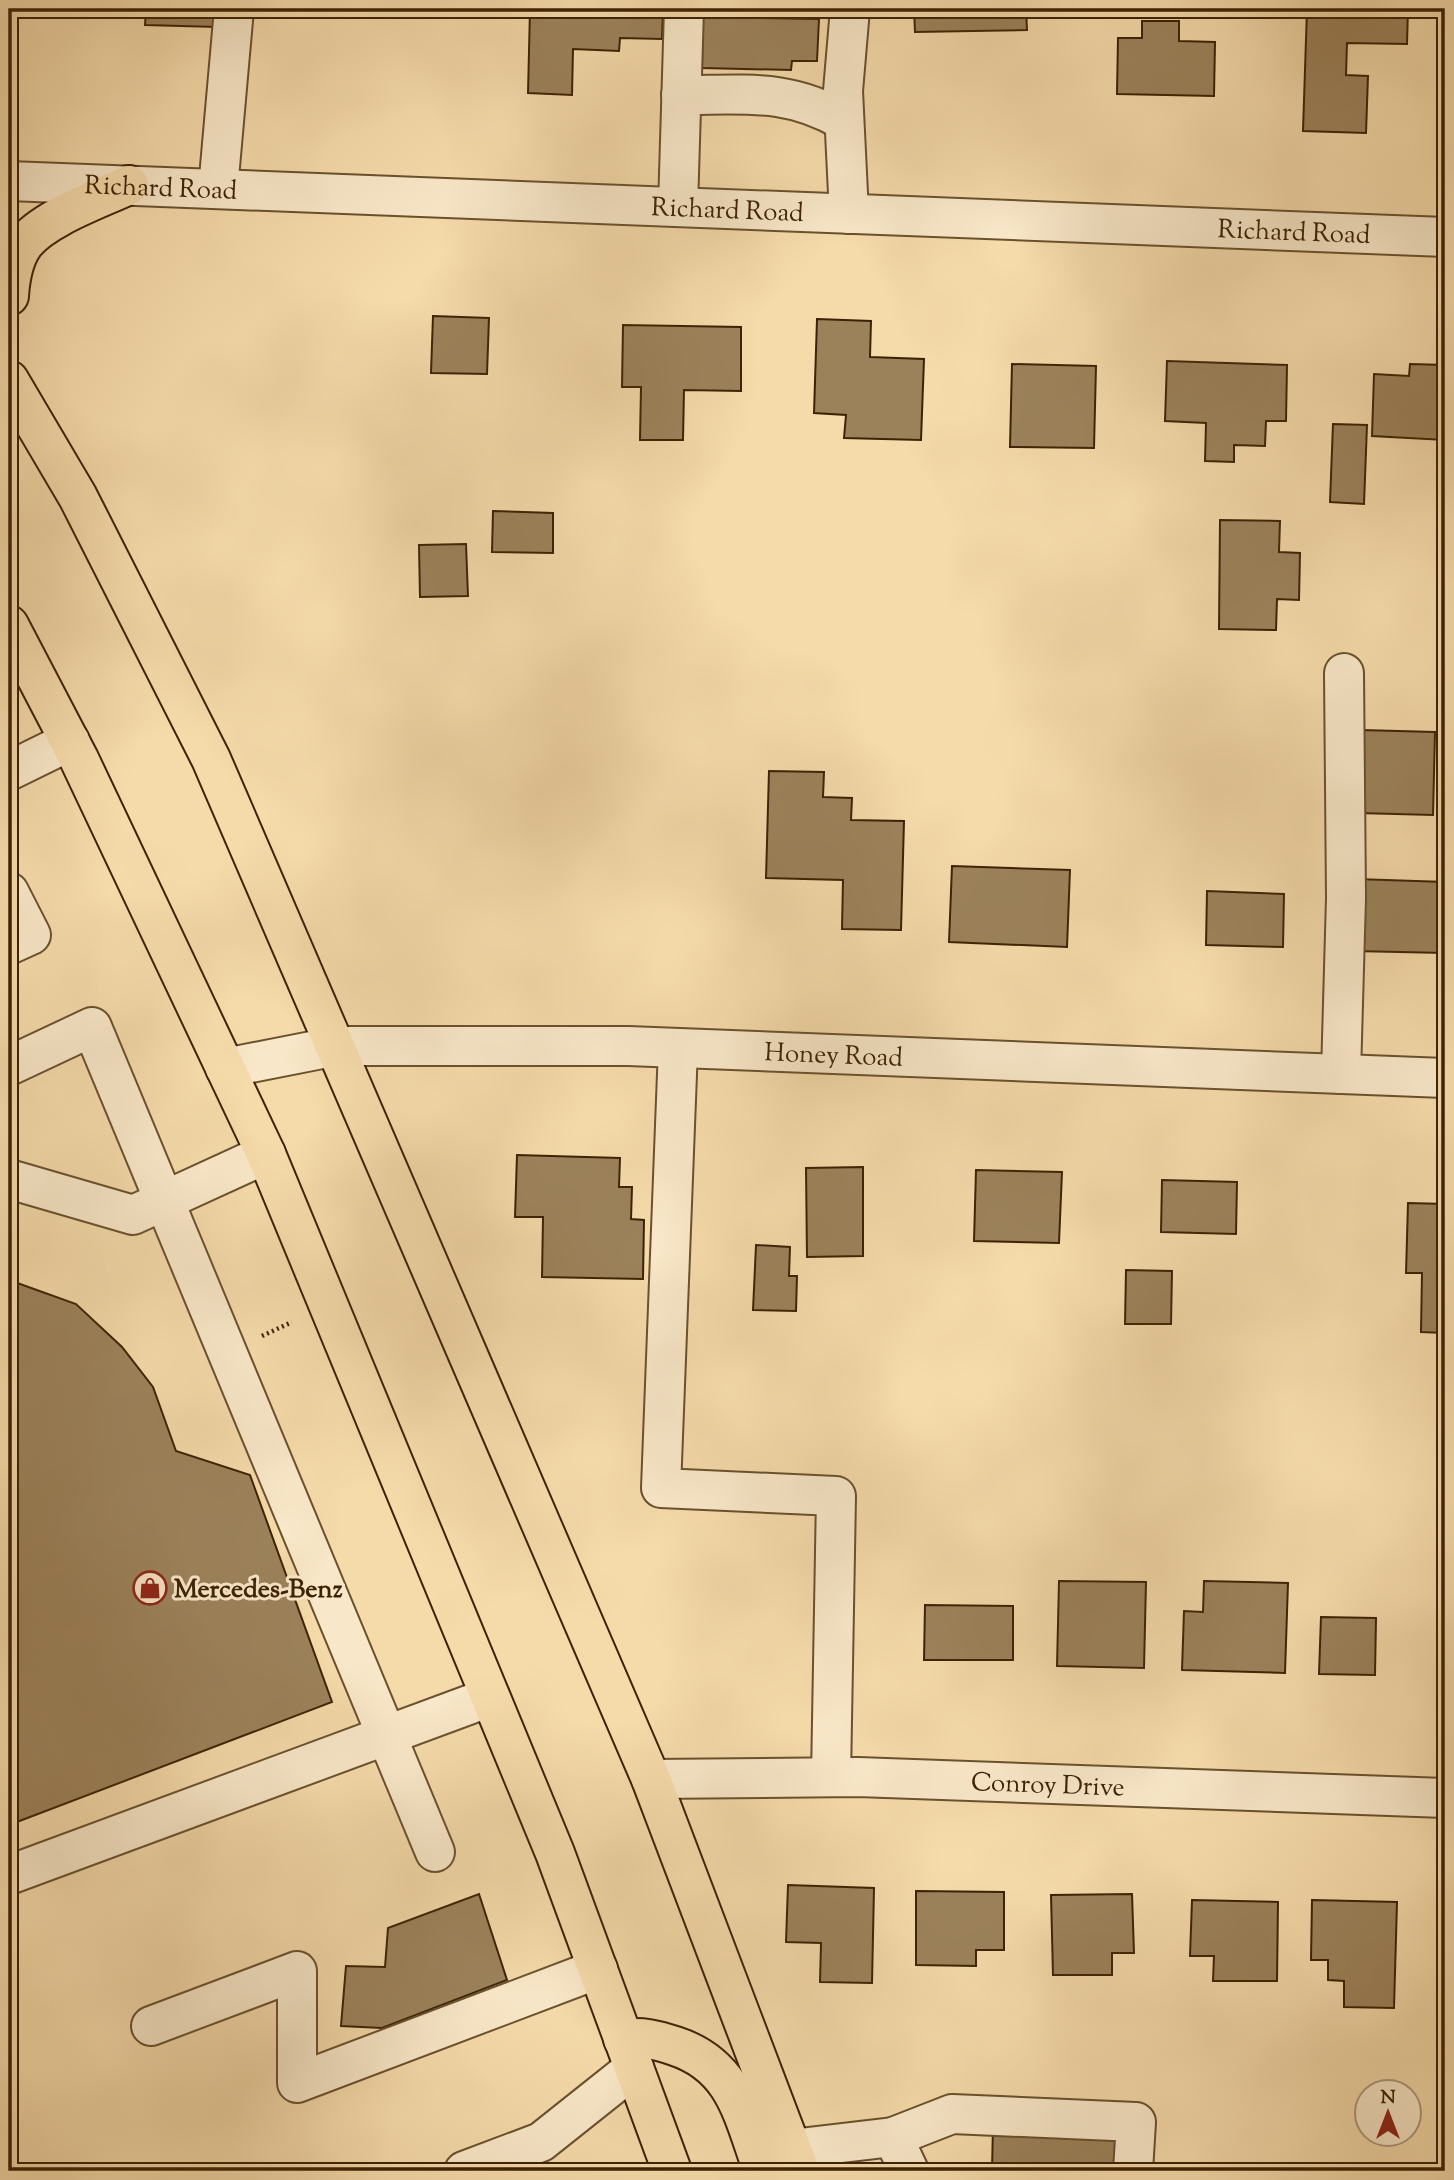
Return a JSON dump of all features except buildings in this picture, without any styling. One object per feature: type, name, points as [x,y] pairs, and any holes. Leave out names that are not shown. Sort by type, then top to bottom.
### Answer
[{"type":"main road","points":[[9,296],[14,266],[24,244],[61,216],[129,185]]},
{"type":"main road","points":[[9,380],[78,497],[211,759],[337,1046],[652,1779],[785,2164]]},
{"type":"main road","points":[[9,625],[70,741],[266,1154],[555,1853],[672,2171]]},
{"type":"main road","points":[[628,2053],[640,2036],[698,2053],[717,2068],[732,2087],[785,2164]]},
{"type":"street","points":[[218,189],[234,9]]},
{"type":"street","points":[[678,207],[684,9]]},
{"type":"street","points":[[849,214],[843,91],[850,9]]},
{"type":"street","points":[[681,96],[782,96],[817,105],[844,121]]},
{"type":"street","name":"Richard Road","points":[[9,181],[1445,237]]},
{"type":"street","points":[[1341,1074],[1346,898],[1344,673]]},
{"type":"street","points":[[9,771],[70,741]]},
{"type":"street","points":[[9,892],[31,935],[9,946]]},
{"type":"street","points":[[9,1066],[92,1027],[435,1852]]},
{"type":"street","name":"Honey Road","points":[[225,1068],[337,1046],[678,1048],[1445,1078]]},
{"type":"street","points":[[678,1048],[661,1488],[836,1496],[831,1777]]},
{"type":"street","points":[[9,1179],[133,1215],[266,1154]]},
{"type":"street","points":[[9,1875],[490,1697]]},
{"type":"street","name":"Conroy Drive","points":[[652,1779],[831,1777],[1445,1798]]},
{"type":"street","points":[[151,2026],[297,1971],[297,2083],[598,1969]]},
{"type":"street","points":[[464,2171],[539,2158],[628,2053]]},
{"type":"street","points":[[785,2164],[893,2137],[952,2114],[1136,2122],[1133,2171]]},
{"type":"street","points":[[893,2137],[909,2171]]},
{"type":"path","points":[[254,1339],[302,1317]]},
{"type":"place","name":"Mercedes-Benz","points":[[150,1588]]}]
